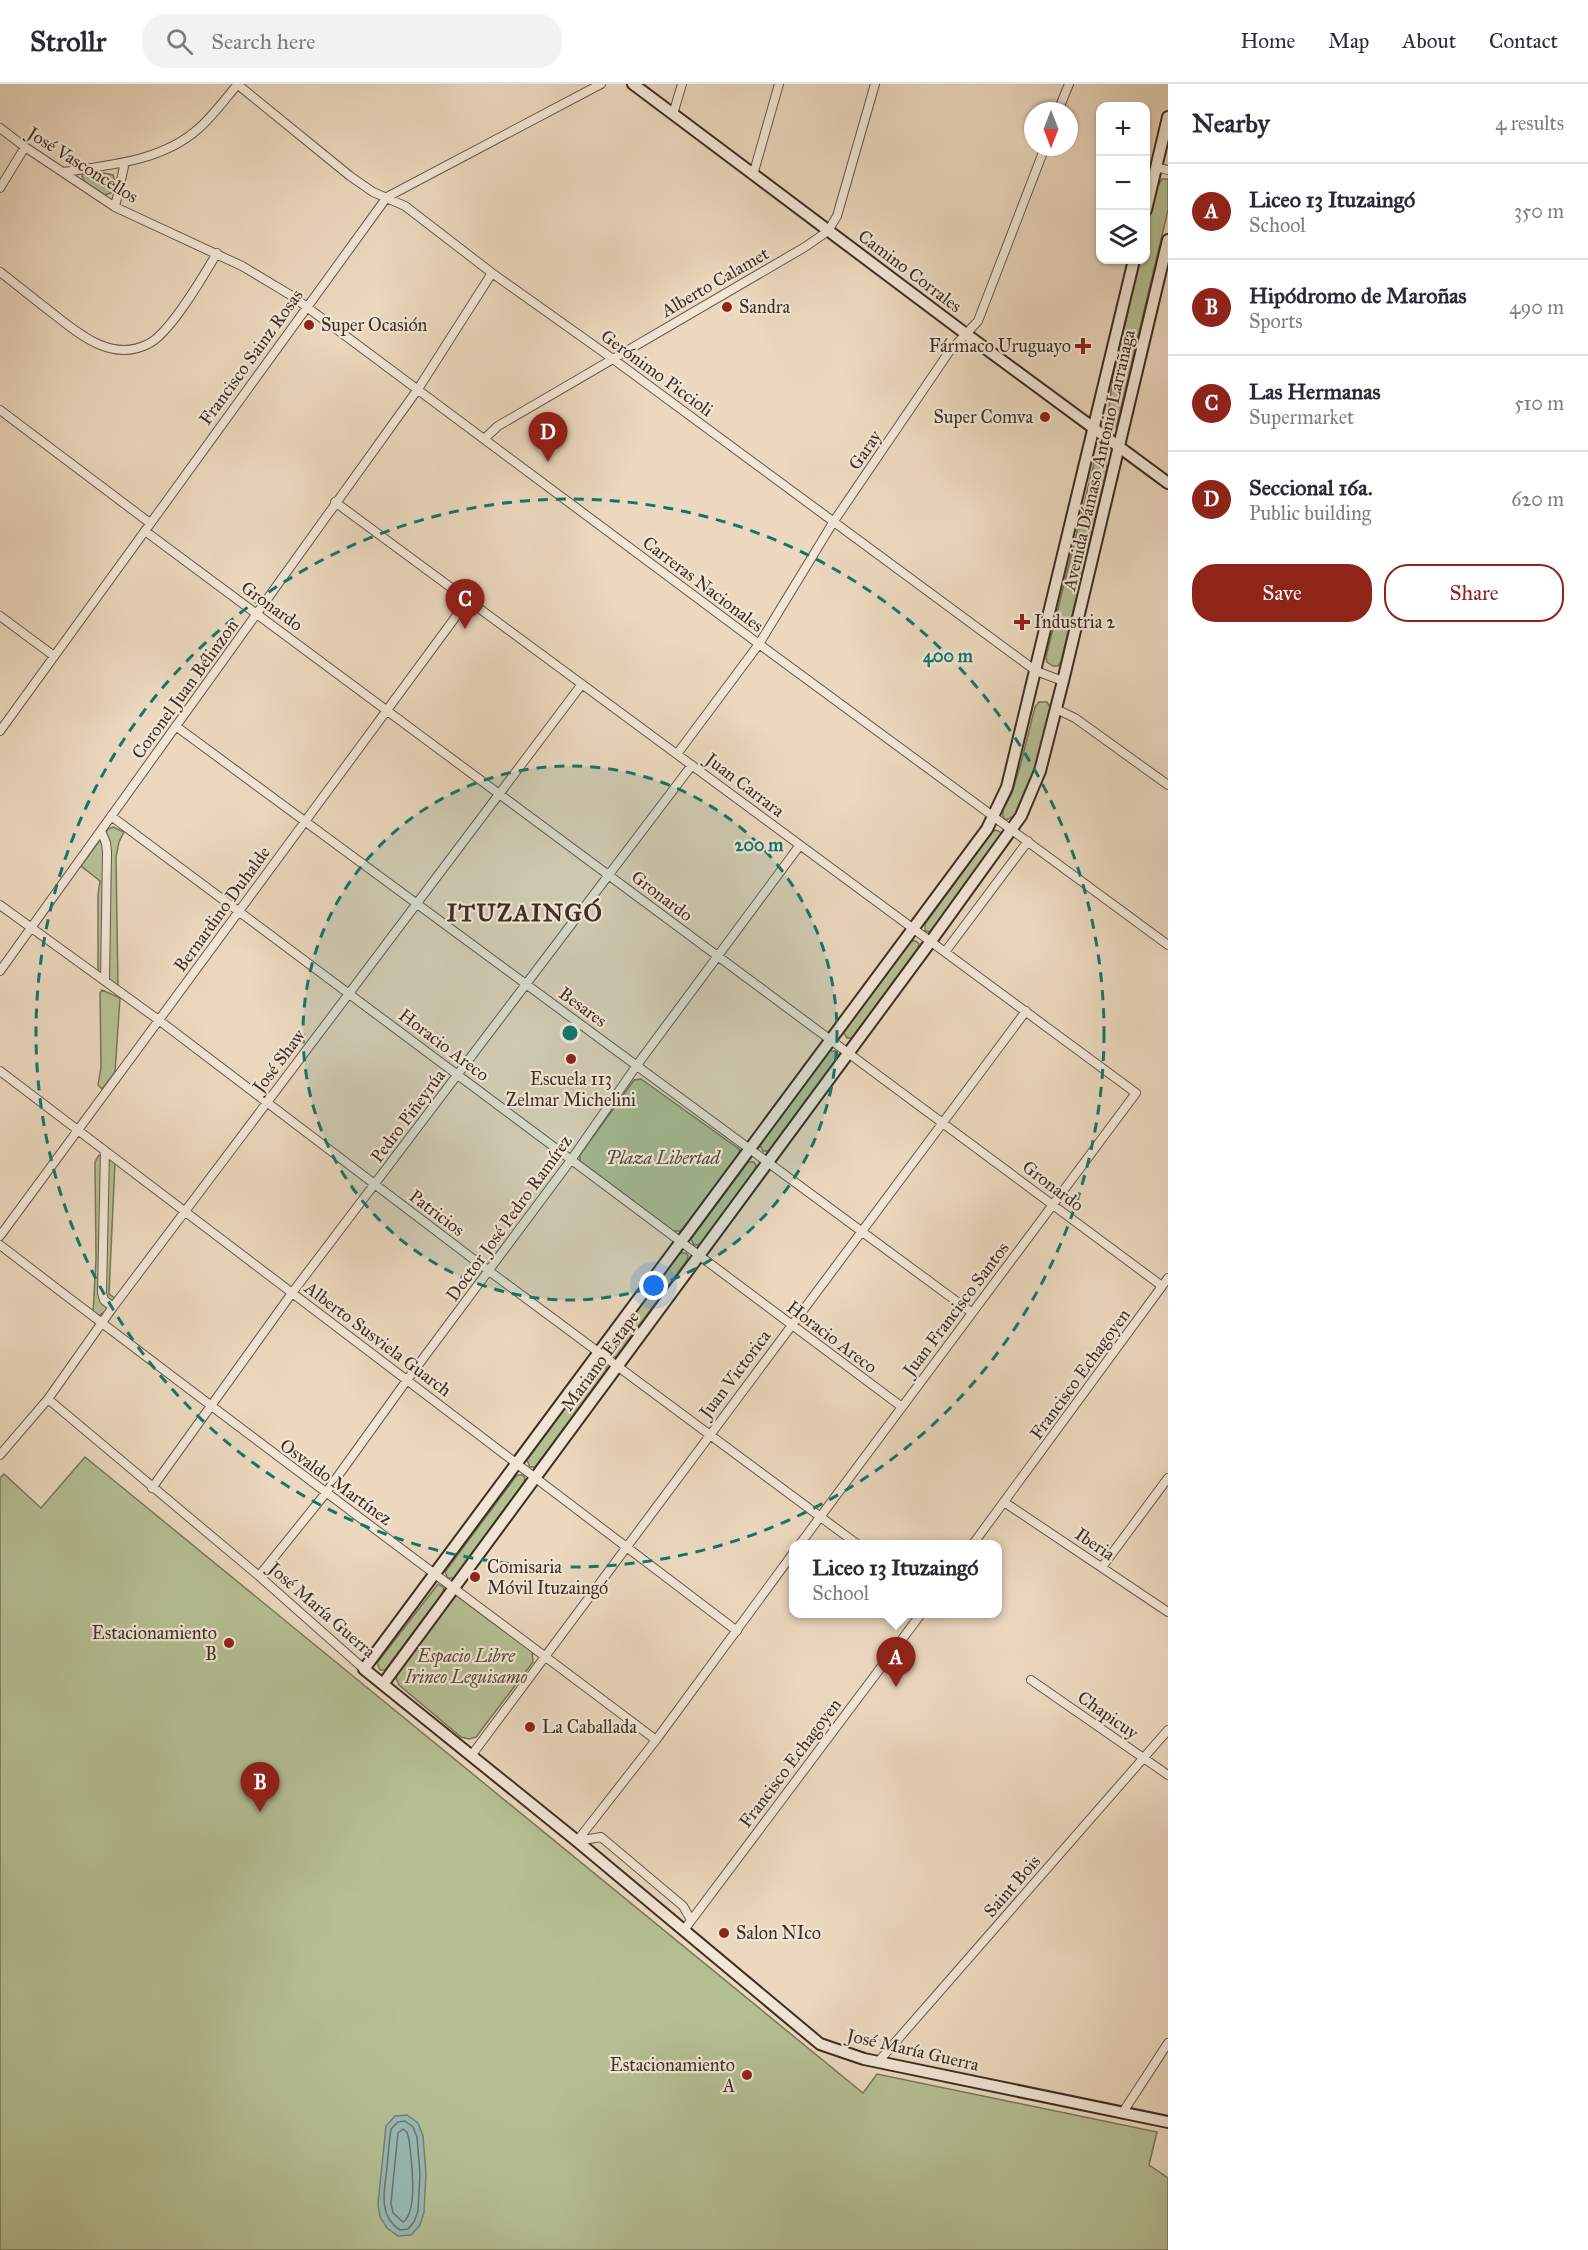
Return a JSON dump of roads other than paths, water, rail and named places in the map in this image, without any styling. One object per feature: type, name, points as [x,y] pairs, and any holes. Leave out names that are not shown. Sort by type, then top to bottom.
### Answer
[{"type":"street","name":"Gerónimo Piccioli","points":[[238,84],[350,176],[373,192],[405,206],[492,273],[614,359],[1035,671],[1063,681]]},
{"type":"street","points":[[64,172],[149,156],[180,142],[199,129],[238,84]]},
{"type":"street","name":"Francisco Sainz Rosas","points":[[0,732],[387,197],[601,84]]},
{"type":"street","name":"Camino Corrales","points":[[633,84],[1168,483]]},
{"type":"street","points":[[673,114],[682,84]]},
{"type":"street","points":[[753,175],[779,84]]},
{"type":"street","points":[[828,231],[837,216],[875,84]]},
{"type":"street","points":[[1062,102],[1069,84]]},
{"type":"street","points":[[1150,192],[1168,117]]},
{"type":"street","name":"José Vasconcellos","points":[[0,128],[115,207],[217,254]]},
{"type":"street","points":[[0,188],[25,147]]},
{"type":"street","name":"Garay","points":[[677,754],[759,644],[834,521],[949,352],[978,321],[1042,156]]},
{"type":"street","points":[[115,207],[125,162]]},
{"type":"street","points":[[1156,166],[1168,170]]},
{"type":"street","name":"Alberto Calamet","points":[[484,440],[498,426],[795,253],[828,231]]},
{"type":"street","name":"Avenida Dámaso Antonio Larrañaga","points":[[931,941],[1012,830],[1033,788],[1063,681],[1168,240]]},
{"type":"street","points":[[0,272],[84,338],[117,350],[132,349],[148,344],[157,338],[184,305],[217,254]]},
{"type":"street","name":"Carreras Nacionales","points":[[217,254],[261,275],[306,307],[1168,945]]},
{"type":"street","name":"Avenida Dámaso Antonio Larrañaga","points":[[913,928],[987,829],[1007,787],[1133,264]]},
{"type":"street","name":"Coronel Juan Bélinzon","points":[[0,971],[417,389],[492,273]]},
{"type":"street","points":[[0,410],[150,523]]},
{"type":"street","name":"Juan Carrara","points":[[335,502],[1136,1093]]},
{"type":"street","name":"Gronardo","points":[[144,531],[258,613],[1162,1286]]},
{"type":"street","name":"Bernardino Duhalde","points":[[0,1236],[468,600]]},
{"type":"street","points":[[0,616],[54,656]]},
{"type":"street","name":"José Shaw","points":[[0,1455],[48,1399],[101,1323],[582,684]]},
{"type":"street","points":[[1056,709],[1075,718],[1168,785]]},
{"type":"street","name":"Besares","points":[[177,727],[971,1312]]},
{"type":"street","name":"Pedro Piñeyrúa","points":[[152,1488],[292,1293],[692,765]]},
{"type":"street","name":"Horacio Areco","points":[[111,816],[902,1407]]},
{"type":"street","points":[[101,831],[107,852],[105,981]]},
{"type":"street","points":[[945,952],[1028,841]]},
{"type":"street","name":"Doctor José Pedro Ramírez","points":[[259,1576],[325,1494],[406,1380],[571,1160],[637,1065],[800,845]]},
{"type":"street","name":"Patricios","points":[[0,905],[268,1101],[599,1353],[850,1540]]},
{"type":"street","name":"Mariano Estape","points":[[364,1670],[913,928]]},
{"type":"street","name":"Mariano Estape","points":[[383,1684],[931,941]]},
{"type":"street","name":"Juan Victorica","points":[[471,1756],[1026,1011]]},
{"type":"street","name":"Alberto Susviela Guarch","points":[[0,1071],[737,1631]]},
{"type":"street","name":"Juan Francisco Santos","points":[[804,1540],[1136,1093]]},
{"type":"street","points":[[105,1151],[102,1293],[104,1300],[113,1307]]},
{"type":"street","name":"Osvaldo Martínez","points":[[0,1245],[325,1494],[436,1573],[656,1740]]},
{"type":"street","name":"Francisco Echagoyen","points":[[977,1540],[1168,1278]]},
{"type":"street","name":"José María Guerra","points":[[48,1399],[259,1576],[364,1670],[578,1841],[820,2044],[864,2059],[1168,2122]]},
{"type":"street","points":[[1102,1567],[1168,1478]]},
{"type":"street","name":"Iberia","points":[[1004,1502],[1168,1612]]},
{"type":"street","points":[[578,1841],[656,1740],[789,1559]]},
{"type":"street","name":"Francisco Echagoyen","points":[[684,1930],[918,1618]]},
{"type":"street","name":"Chapicuy","points":[[1030,1680],[1168,1775]]},
{"type":"street","name":"Saint Bois","points":[[878,2061],[1168,1730]]},
{"type":"street","points":[[578,1841],[601,1837],[683,1906],[691,1920]]},
{"type":"street","points":[[1123,2112],[1168,2043]]},
{"type":"water","points":[[407,2115],[418,2123],[423,2136],[426,2174],[424,2212],[420,2225],[411,2235],[398,2236],[387,2228],[380,2217],[378,2204],[386,2126],[395,2116]]},
{"type":"place","name":"Sandra","points":[[727,307]]},
{"type":"place","name":"Super Ocasión","points":[[309,325]]},
{"type":"place","name":"Fármaco Uruguayo","points":[[1083,346]]},
{"type":"place","name":"Super Comva","points":[[1045,417]]},
{"type":"place","name":"Seccional 16a.","points":[[548,462]]},
{"type":"place","name":"Industria 2","points":[[1022,622]]},
{"type":"place","name":"Las Hermanas","points":[[465,629]]},
{"type":"place","name":"Escuela 113 Zelmar Michelini","points":[[571,1059]]},
{"type":"place","name":"Comisaria Móvil Ituzaingó","points":[[475,1577]]},
{"type":"place","name":"Estacionamiento B","points":[[229,1643]]},
{"type":"place","name":"Liceo 13 Ituzaingó","points":[[896,1687]]},
{"type":"place","name":"La Caballada","points":[[530,1727]]},
{"type":"place","name":"Hipódromo de Maroñas","points":[[260,1812]]},
{"type":"place","name":"Salon NIco","points":[[724,1933]]},
{"type":"place","name":"Estacionamiento A","points":[[747,2075]]},
{"type":"district","name":"ITUZAINGÓ","points":[[525,913]]},
{"type":"park label","name":"Plaza Libertad","points":[[663,1158]]},
{"type":"park label","name":"Espacio Libre Irineo Leguisamo","points":[[466,1666]]}]
